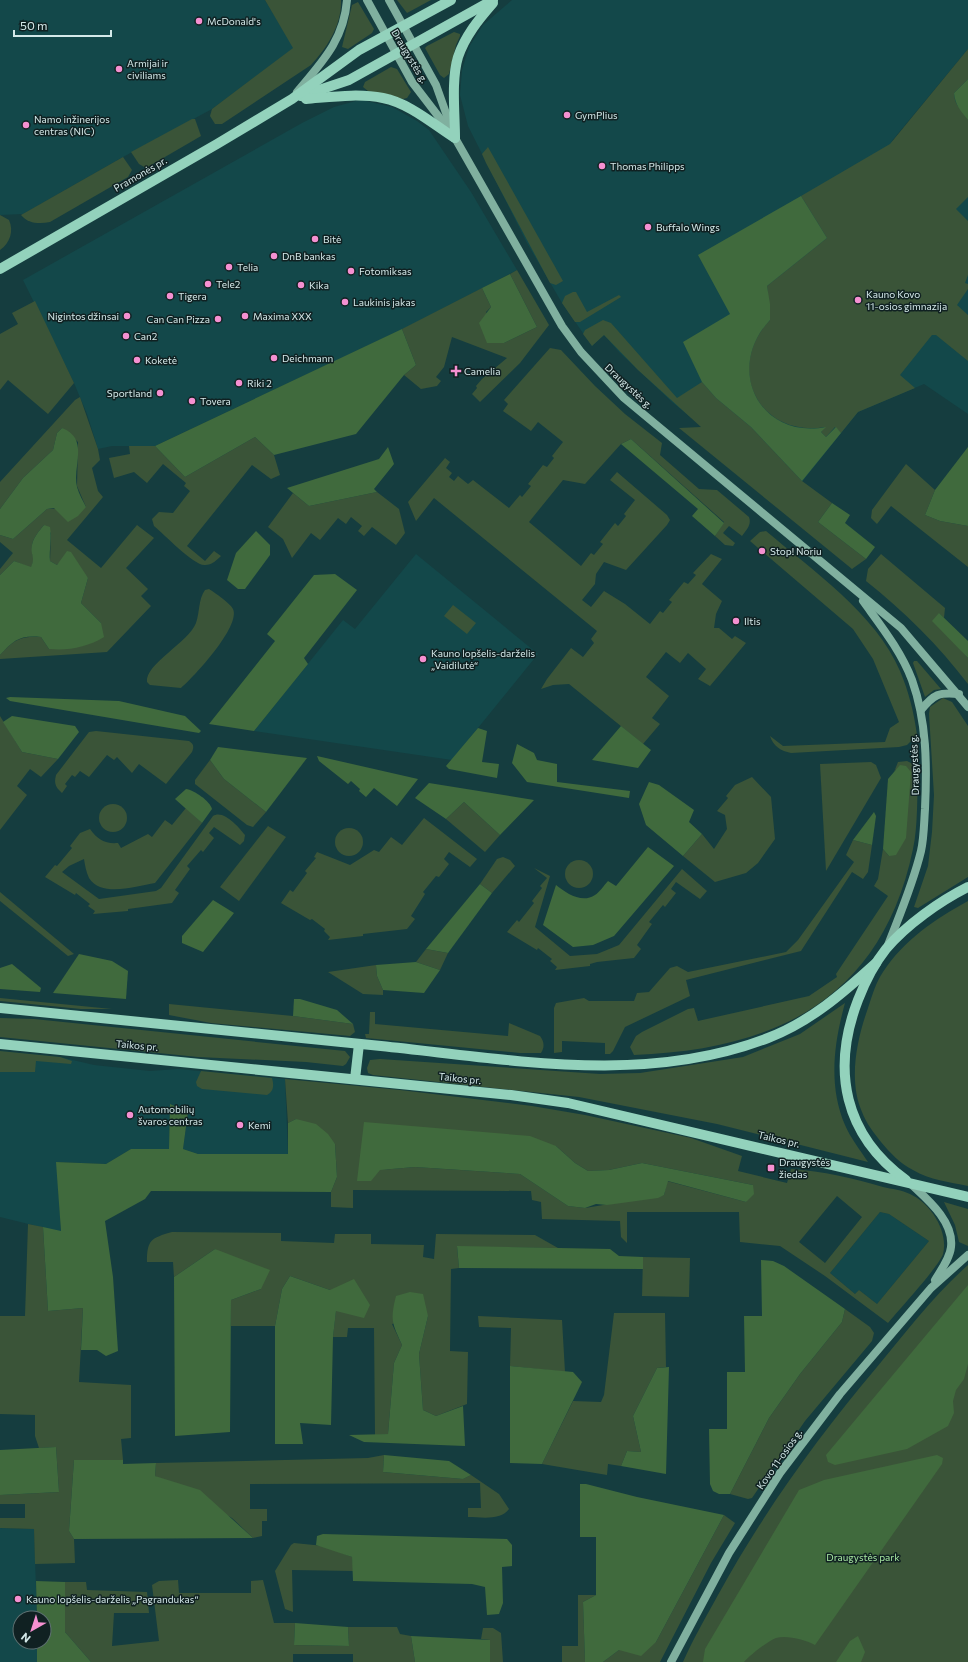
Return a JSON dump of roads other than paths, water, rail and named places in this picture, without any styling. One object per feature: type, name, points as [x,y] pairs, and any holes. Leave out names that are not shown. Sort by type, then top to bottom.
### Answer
[{"type":"main road","points":[[292,99],[330,52],[338,38],[343,26],[347,0]]},
{"type":"main road","name":"Draugystės g.","points":[[367,0],[412,82],[455,138],[562,326],[603,377],[624,398],[901,628],[959,694],[968,707]]},
{"type":"main road","name":"Draugystės g.","points":[[388,0],[436,85],[455,138]]},
{"type":"main road","name":"Pramonės pr.","points":[[0,268],[217,144],[292,99],[359,50],[452,0]]},
{"type":"main road","points":[[455,138],[458,59],[467,38],[494,0]]},
{"type":"main road","name":"Pramonės pr.","points":[[292,99],[349,80],[494,0]]},
{"type":"main road","points":[[292,99],[361,96],[383,98],[405,106],[455,138]]},
{"type":"main road","name":"Draugystės g.","points":[[857,592],[890,638],[912,680],[921,710],[926,771],[921,849],[910,889],[886,948]]},
{"type":"main road","points":[[921,710],[933,697],[943,693],[959,694]]},
{"type":"main road","points":[[968,887],[937,905],[916,920],[886,948],[863,988],[850,1027],[845,1053],[844,1079],[848,1103],[858,1127],[883,1161],[910,1183],[968,1197]]},
{"type":"main road","points":[[0,1008],[184,1028],[599,1067],[667,1062],[706,1056],[746,1046],[787,1030],[828,1006],[876,964]]},
{"type":"main road","name":"Taikos pr.","points":[[0,1044],[511,1095],[568,1103],[910,1183]]},
{"type":"main road","points":[[355,1079],[359,1044]]},
{"type":"main road","name":"Kovo 11-osios g.","points":[[910,1183],[939,1212],[950,1236],[951,1246],[948,1257],[931,1288]]},
{"type":"main road","name":"Kovo 11-osios g.","points":[[671,1662],[729,1552],[780,1473],[840,1394],[931,1288],[968,1255]]},
{"type":"place","name":"McDonald's","points":[[199,21]]},
{"type":"place","name":"Armijai ir civiliams","points":[[119,69]]},
{"type":"place","name":"GymPlius","points":[[567,115]]},
{"type":"place","name":"Namo inžinerijos centras (NIC)","points":[[26,125]]},
{"type":"place","name":"Thomas Philipps","points":[[602,166]]},
{"type":"place","name":"Buffalo Wings","points":[[648,227]]},
{"type":"place","name":"Bitė","points":[[315,239]]},
{"type":"place","name":"DnB bankas","points":[[274,256]]},
{"type":"place","name":"Telia","points":[[229,267]]},
{"type":"place","name":"Fotomiksas","points":[[351,271]]},
{"type":"place","name":"Tele2","points":[[208,284]]},
{"type":"place","name":"Kika","points":[[301,285]]},
{"type":"place","name":"Tigera","points":[[170,296]]},
{"type":"place","name":"Kauno Kovo 11-osios gimnazija","points":[[858,300]]},
{"type":"place","name":"Laukinis jakas","points":[[345,302]]},
{"type":"place","name":"Nigintos džinsai","points":[[127,316]]},
{"type":"place","name":"Maxima XXX","points":[[245,316]]},
{"type":"place","name":"Can Can Pizza","points":[[218,319]]},
{"type":"place","name":"Can2","points":[[126,336]]},
{"type":"place","name":"Deichmann","points":[[274,358]]},
{"type":"place","name":"Koketė","points":[[137,360]]},
{"type":"place","name":"Camelia","points":[[456,371]]},
{"type":"place","name":"Riki 2","points":[[239,383]]},
{"type":"place","name":"Sportland","points":[[160,393]]},
{"type":"place","name":"Tovera","points":[[192,401]]},
{"type":"place","name":"Stop! Noriu","points":[[762,551]]},
{"type":"place","name":"Iltis","points":[[736,621]]},
{"type":"place","name":"Kauno lopšelis-darželis „Vaidilutė“","points":[[423,659]]},
{"type":"place","name":"Automobilių švaros centras","points":[[130,1115]]},
{"type":"place","name":"Kemi","points":[[240,1125]]},
{"type":"place","name":"Draugystės žiedas","points":[[771,1168]]},
{"type":"place","name":"Kauno lopšelis-darželis „Pagrandukas“","points":[[18,1599]]},
{"type":"park label","name":"Draugystės park","points":[[863,1557]]}]
